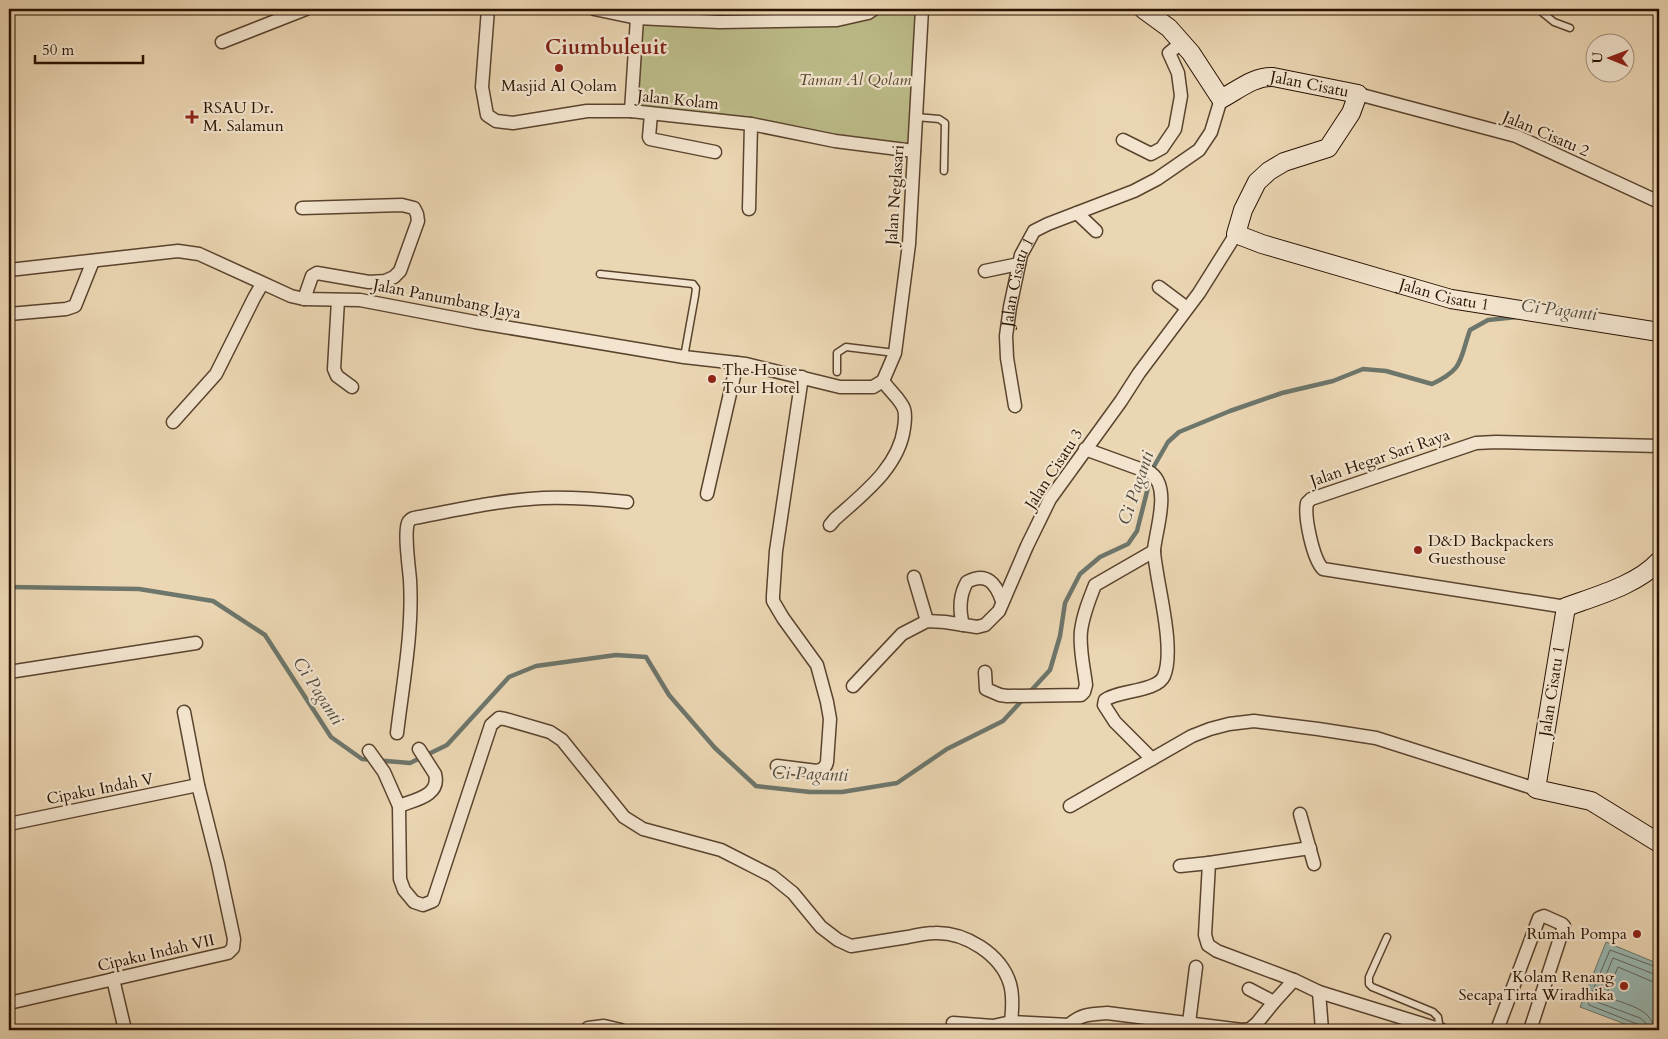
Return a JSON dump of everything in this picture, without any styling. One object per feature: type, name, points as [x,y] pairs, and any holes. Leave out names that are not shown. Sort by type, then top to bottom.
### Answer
[{"type":"street","points":[[222,42],[306,9]]},
{"type":"street","name":"Jalan Kolam","points":[[488,9],[482,88],[487,115],[496,121],[513,123],[588,111],[631,111],[751,124],[836,141],[914,150]]},
{"type":"street","points":[[594,9],[637,18],[719,22],[837,20],[874,9]]},
{"type":"street","name":"Jalan Neglasari","points":[[883,381],[895,352],[909,244],[922,9]]},
{"type":"street","points":[[1143,9],[1169,28],[1182,42],[1204,70],[1222,99]]},
{"type":"street","points":[[631,111],[637,18]]},
{"type":"street","points":[[1123,140],[1151,154],[1162,148],[1175,128],[1181,96],[1178,73],[1169,53],[1182,42]]},
{"type":"street","name":"Jalan Cisatu","points":[[1222,99],[1256,78],[1265,76],[1358,94],[1351,113],[1328,148],[1284,162],[1269,170],[1257,182],[1243,210],[1236,234]]},
{"type":"street","name":"Jalan Cisatu 2","points":[[1358,94],[1516,136],[1659,202]]},
{"type":"street","name":"Jalan Cisatu 1","points":[[1015,406],[1006,358],[1006,336],[1021,255],[1034,231],[1077,212],[1134,191],[1157,179],[1199,150],[1211,132],[1222,99]]},
{"type":"street","points":[[651,114],[650,139],[715,152]]},
{"type":"street","points":[[749,209],[751,124]]},
{"type":"street","points":[[302,208],[402,206],[414,208],[418,214],[418,221],[400,270],[394,277],[385,281],[368,282],[317,273],[312,276],[304,299]]},
{"type":"street","points":[[1077,212],[1096,231]]},
{"type":"street","name":"Jalan Cisatu 1","points":[[1236,234],[1262,244],[1451,299],[1659,332]]},
{"type":"street","name":"Jalan Cisatu 3","points":[[927,621],[977,627],[984,624],[999,611],[1050,499],[1187,308],[1236,234]]},
{"type":"street","name":"Jalan Panumbang Jaya","points":[[9,270],[178,251],[191,252],[262,284],[291,296],[304,299],[360,300],[475,322],[684,357],[737,363],[840,387],[873,387],[883,381]]},
{"type":"street","points":[[9,314],[66,309],[75,306],[93,261]]},
{"type":"street","points":[[985,272],[1019,264]]},
{"type":"street","points":[[174,422],[216,374],[262,284]]},
{"type":"street","points":[[1159,287],[1187,308]]},
{"type":"street","points":[[338,300],[334,369],[338,376],[352,387]]},
{"type":"street","points":[[707,494],[737,363]]},
{"type":"street","points":[[777,766],[817,771],[824,768],[830,719],[817,664],[783,618],[773,601],[776,551],[802,377]]},
{"type":"street","points":[[830,525],[878,479],[902,442],[906,416],[903,406],[883,381]]},
{"type":"street","name":"Jalan Hegar Sari Raya","points":[[1566,607],[1323,569],[1318,562],[1307,519],[1307,503],[1311,499],[1476,443],[1659,446]]},
{"type":"street","points":[[1085,449],[1154,475],[1160,483],[1161,493],[1154,551],[1167,639],[1167,658],[1163,678],[1156,684],[1109,697],[1105,700],[1104,705],[1115,722],[1152,759]]},
{"type":"street","points":[[397,733],[410,627],[408,542],[408,523],[410,520],[487,505],[541,498],[577,498],[626,502]]},
{"type":"street","points":[[985,672],[986,689],[1000,695],[1078,696],[1084,692],[1086,685],[1081,630],[1084,614],[1095,585],[1154,551]]},
{"type":"street","points":[[1566,607],[1634,580],[1642,576],[1659,561]]},
{"type":"street","points":[[854,686],[902,634],[927,621],[914,578]]},
{"type":"street","points":[[963,625],[960,613],[960,600],[967,582],[978,578],[991,581],[997,586],[1002,601]]},
{"type":"street","name":"Jalan Cisatu 1","points":[[1536,789],[1566,607]]},
{"type":"street","points":[[9,672],[196,643]]},
{"type":"street","points":[[184,712],[198,785]]},
{"type":"street","points":[[369,751],[382,769],[399,806],[400,878],[404,890],[414,902],[423,905],[433,901],[491,725],[499,718],[505,719],[550,732],[562,740],[624,817],[643,829],[721,850],[772,876],[793,893],[821,927],[838,940],[851,946],[935,932],[961,937],[975,943],[992,956],[1010,984],[1012,1000],[1010,1026]]},
{"type":"street","points":[[1070,806],[1192,736],[1229,724],[1254,721],[1376,738],[1536,789],[1591,801],[1659,843]]},
{"type":"street","points":[[399,806],[428,796],[434,787],[436,778],[419,749]]},
{"type":"street","name":"Cipaku Indah V","points":[[9,824],[198,785]]},
{"type":"street","name":"Cipaku Indah VII","points":[[9,1003],[228,953],[233,948],[234,939],[218,864],[198,785]]},
{"type":"street","points":[[1300,814],[1314,864]]},
{"type":"street","points":[[1180,866],[1310,848]]},
{"type":"street","points":[[1209,863],[1205,935],[1208,945],[1217,951],[1294,980],[1320,992],[1441,1030]]},
{"type":"street","points":[[1497,1030],[1539,918],[1544,916],[1564,926],[1530,1030]]},
{"type":"street","points":[[1188,1023],[1196,966]]},
{"type":"street","points":[[113,979],[125,1030]]},
{"type":"street","points":[[953,1023],[1069,1028],[1077,1018],[1086,1014],[1107,1013],[1242,1030],[1250,1029],[1294,980]]},
{"type":"street","points":[[1249,989],[1274,1002]]},
{"type":"street","points":[[1320,992],[1322,1030]]},
{"type":"street","points":[[586,1030],[588,1028],[604,1026],[621,1030]]},
{"type":"lane","points":[[1538,9],[1554,22],[1570,28]]},
{"type":"lane","points":[[1650,9],[1659,14]]},
{"type":"lane","points":[[916,117],[939,119],[945,123],[944,171]]},
{"type":"lane","points":[[600,274],[693,284],[696,288],[684,357]]},
{"type":"lane","points":[[837,372],[837,353],[846,347],[895,352]]},
{"type":"lane","points":[[1387,937],[1369,977],[1370,984],[1372,987],[1433,1012],[1438,1017],[1441,1030]]},
{"type":"green space","name":"Taman Al Qolam","points":[[874,9],[922,9],[914,151],[631,111],[637,18],[837,20]]},
{"type":"water","name":"Kolam Renang SecapaTirta Wiradhika","points":[[1606,942],[1659,964],[1659,1030],[1641,1030],[1580,1007]]},
{"type":"waterway","name":"Ci Paganti","points":[[9,587],[139,589],[213,601],[265,635],[331,737],[362,759],[410,763],[447,745],[509,677],[536,666],[616,655],[646,657],[669,695],[715,748],[756,786],[810,792],[842,792],[897,783],[947,749],[1003,721],[1050,670],[1060,636],[1065,603],[1080,574],[1100,557],[1128,544],[1137,531],[1153,468],[1168,442],[1179,432],[1230,411],[1282,393],[1333,381],[1363,369],[1386,371],[1432,384],[1450,374],[1459,363],[1470,330],[1488,320],[1517,317]]},
{"type":"place","name":"Masjid Al Qolam","points":[[559,68]]},
{"type":"place","name":"RSAU Dr. M. Salamun","points":[[192,117]]},
{"type":"place","name":"The House Tour Hotel","points":[[712,379]]},
{"type":"place","name":"D&D Backpackers Guesthouse","points":[[1418,550]]},
{"type":"place","name":"Rumah Pompa","points":[[1637,934]]},
{"type":"place","name":"Kolam Renang SecapaTirta Wiradhika","points":[[1624,986]]},
{"type":"district","name":"Ciumbuleuit","points":[[606,47]]}]
